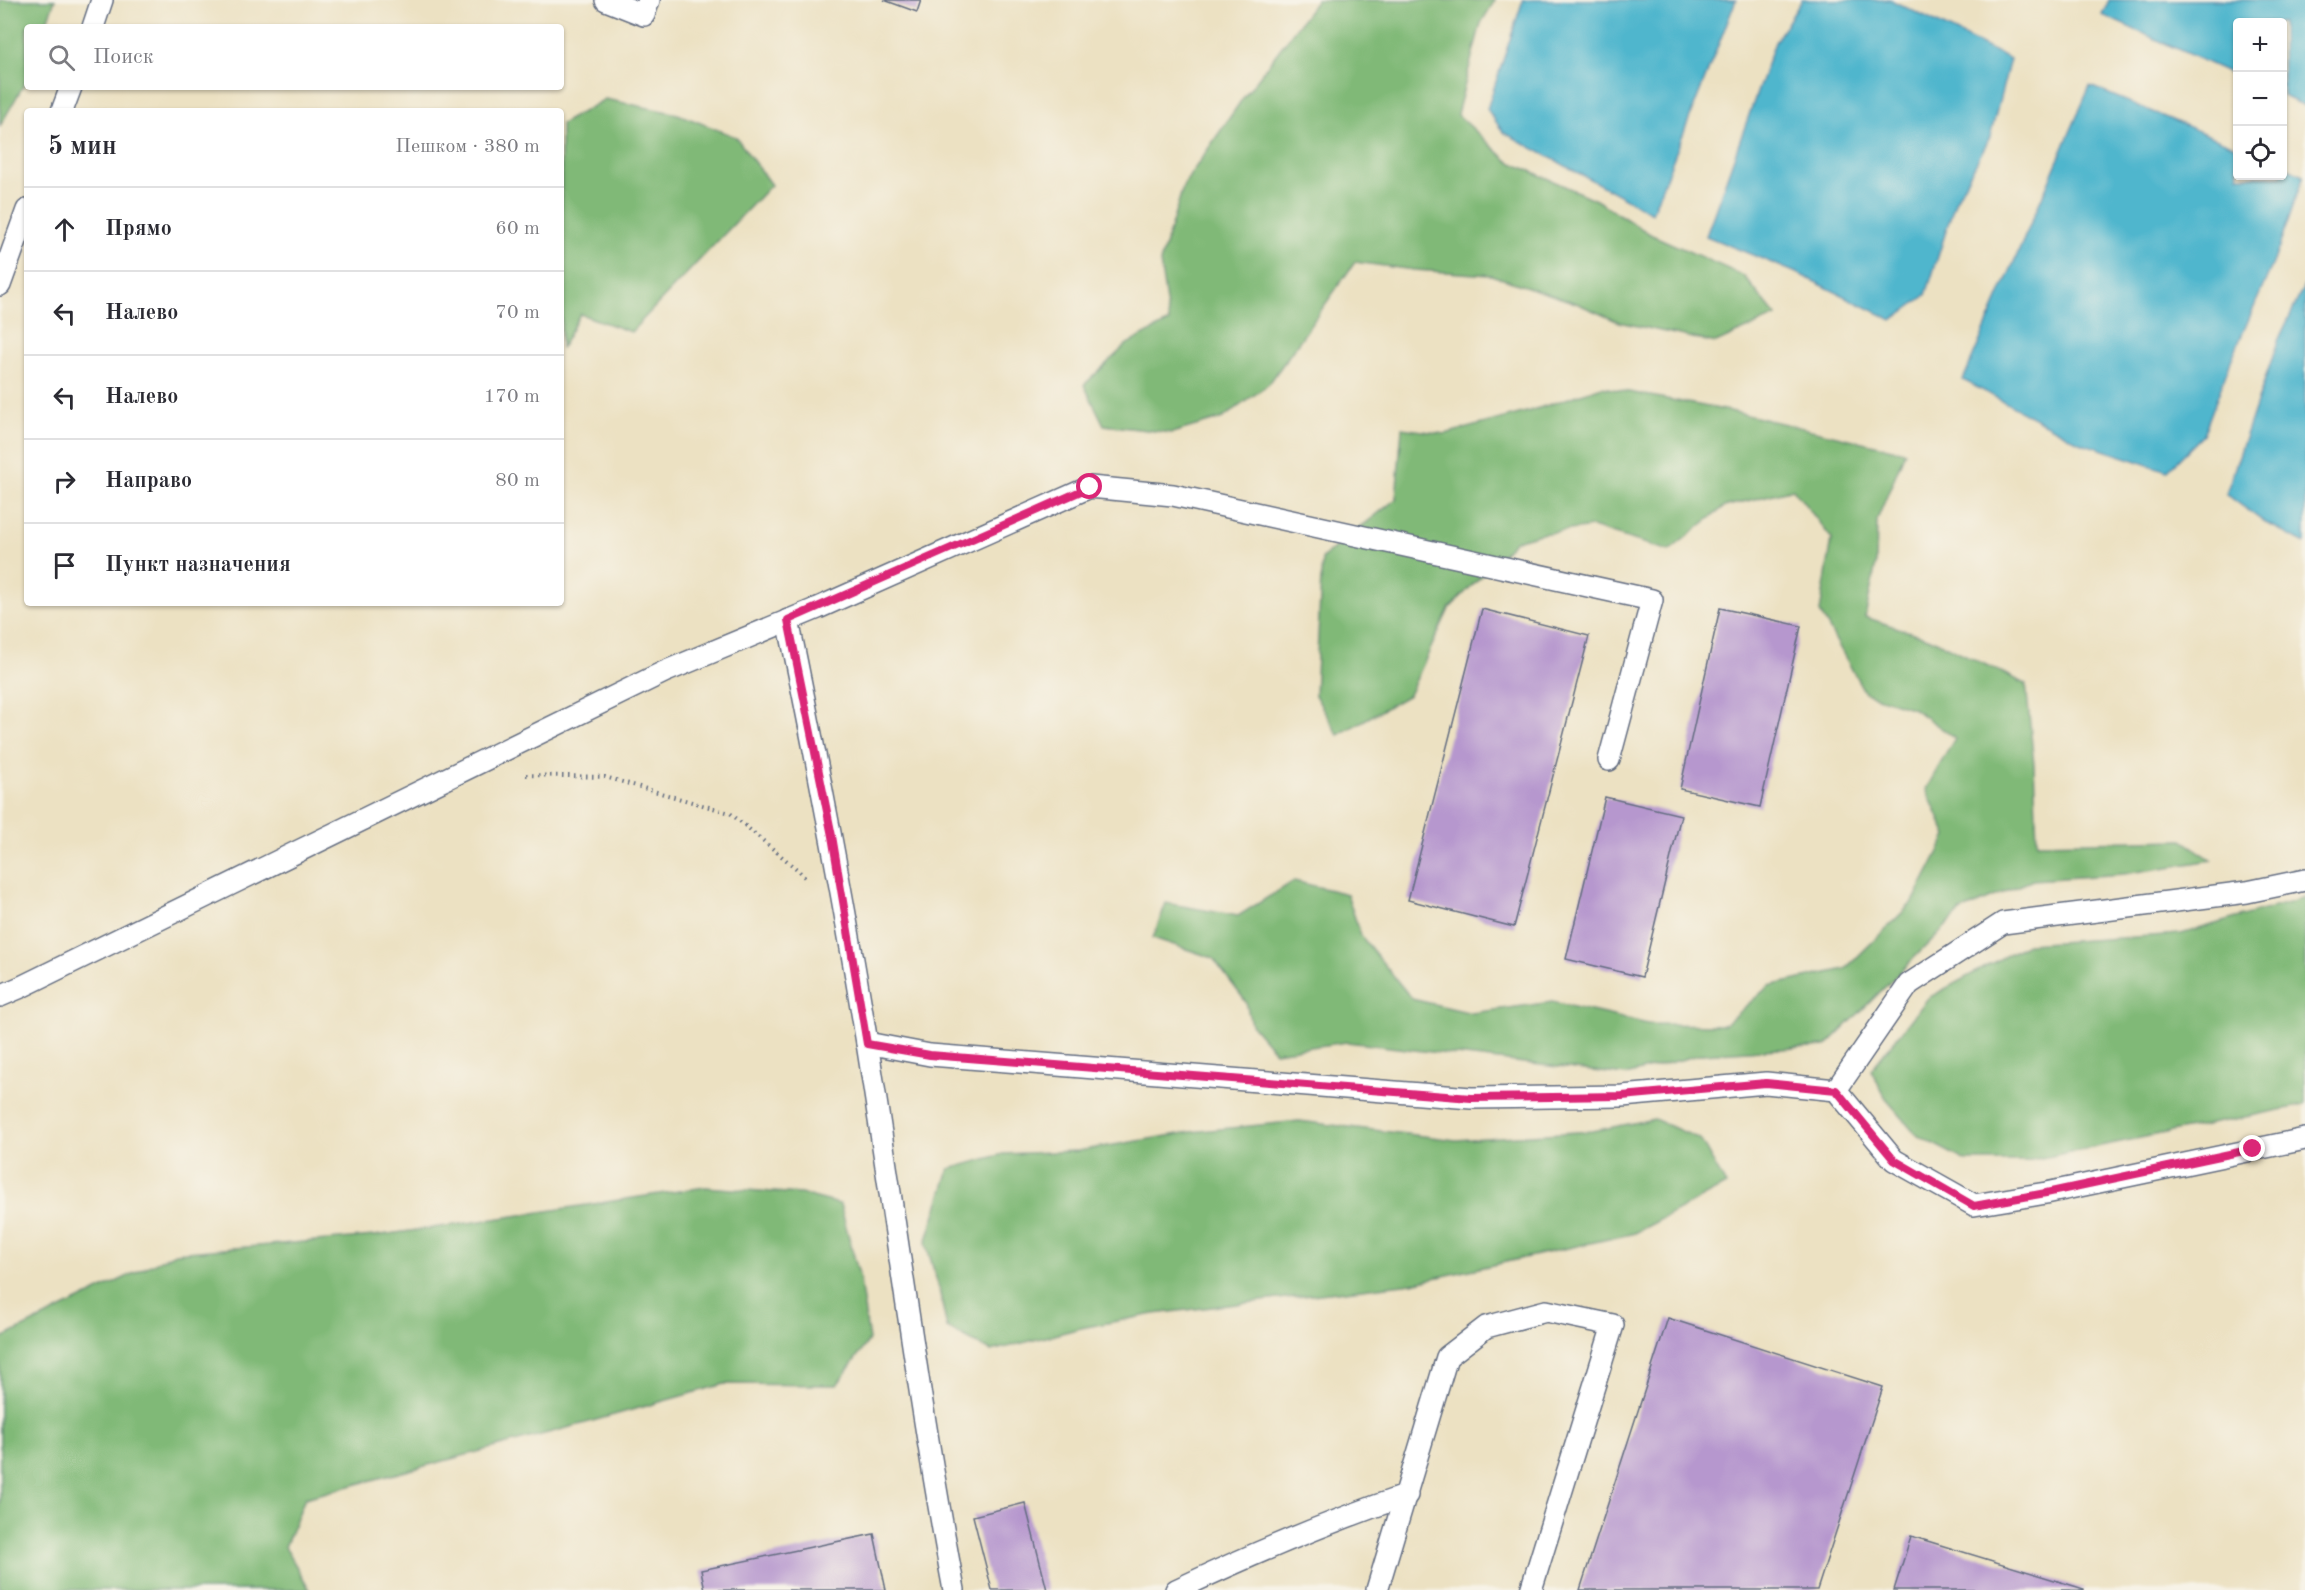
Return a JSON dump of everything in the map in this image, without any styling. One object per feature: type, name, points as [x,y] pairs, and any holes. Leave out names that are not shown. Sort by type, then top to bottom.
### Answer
[{"type":"lane","points":[[94,24],[102,0]]},
{"type":"lane","points":[[606,0],[644,15],[649,0]]},
{"type":"lane","points":[[63,108],[70,90]]},
{"type":"lane","points":[[0,285],[24,218]]},
{"type":"lane","points":[[0,996],[664,672],[1090,487],[1173,495],[1652,600],[1609,760]]},
{"type":"lane","points":[[788,620],[832,836],[954,1590]]},
{"type":"lane","points":[[1836,1090],[1909,984],[2003,923],[2247,892],[2305,880]]},
{"type":"lane","points":[[867,1044],[930,1055],[1471,1098],[1622,1096],[1766,1083],[1836,1090],[1894,1160],[1974,1206],[2305,1139]]},
{"type":"lane","points":[[1377,1590],[1447,1357],[1486,1327],[1546,1311],[1613,1325],[1531,1590]]},
{"type":"lane","points":[[1176,1590],[1251,1554],[1348,1515],[1407,1495]]},
{"type":"path","points":[[525,775],[605,777],[730,813],[798,870],[812,887]]},
{"type":"green space","points":[[0,0],[55,0],[46,24],[24,24],[24,84],[0,126]]},
{"type":"green space","points":[[1317,0],[1495,0],[1481,23],[1457,114],[1508,161],[1596,200],[1650,234],[1744,276],[1776,316],[1716,343],[1619,322],[1576,303],[1491,275],[1414,270],[1355,262],[1269,384],[1223,418],[1172,433],[1104,425],[1084,385],[1127,344],[1169,322],[1160,262],[1184,184],[1243,98]]},
{"type":"green space","points":[[605,99],[678,114],[736,137],[771,185],[631,332],[580,314],[564,343],[564,122]]},
{"type":"green space","points":[[1602,387],[1730,411],[1905,452],[1877,520],[1876,564],[1865,617],[1934,640],[2026,684],[2034,765],[2037,843],[2182,840],[2212,860],[2124,874],[2033,880],[1961,911],[1826,1046],[1702,1054],[1626,1075],[1347,1042],[1275,1052],[1251,1024],[1246,1002],[1213,958],[1153,938],[1166,903],[1238,916],[1294,881],[1347,894],[1361,936],[1412,999],[1472,1013],[1552,1002],[1648,1024],[1724,1025],[1769,986],[1845,969],[1913,902],[1947,836],[1926,789],[1955,738],[1914,709],[1865,693],[1820,612],[1832,539],[1793,489],[1724,507],[1669,551],[1592,527],[1540,534],[1515,541],[1449,609],[1409,695],[1338,735],[1315,695],[1322,558],[1396,499],[1402,428],[1445,434],[1530,411]]},
{"type":"green space","points":[[2305,898],[2305,1105],[2026,1161],[1966,1161],[1918,1136],[1887,1100],[1871,1070],[1928,998],[2027,944],[2181,934]]},
{"type":"green space","points":[[1654,1119],[1700,1139],[1726,1185],[1635,1233],[1412,1283],[1154,1314],[1081,1328],[991,1351],[947,1328],[926,1243],[949,1169],[1003,1154],[1078,1151],[1191,1132],[1299,1121],[1456,1140],[1592,1131]]},
{"type":"green space","points":[[705,1187],[801,1194],[840,1204],[859,1275],[869,1340],[837,1385],[724,1384],[305,1498],[285,1547],[310,1590],[0,1590],[0,1339],[175,1253],[374,1236]]},
{"type":"water","points":[[1523,0],[1736,0],[1652,213],[1503,132],[1487,109]]},
{"type":"water","points":[[1802,0],[1891,0],[2010,59],[1990,137],[1955,202],[1926,295],[1892,320],[1799,274],[1706,236],[1775,42]]},
{"type":"water","points":[[2109,0],[2305,0],[2305,106],[2287,98],[2287,18],[2233,18],[2233,74],[2102,15]]},
{"type":"water","points":[[2090,86],[2233,145],[2233,180],[2287,180],[2287,168],[2304,175],[2274,261],[2232,358],[2203,435],[2167,471],[2079,442],[1963,380]]},
{"type":"water","points":[[2305,284],[2305,544],[2264,522],[2226,494],[2278,341]]},
{"type":"building","points":[[884,0],[921,0],[917,12]]},
{"type":"building","points":[[1720,608],[1801,626],[1760,807],[1680,789]]},
{"type":"building","points":[[1482,609],[1589,636],[1514,927],[1408,900]]},
{"type":"building","points":[[1605,797],[1681,815],[1642,977],[1566,959]]},
{"type":"building","points":[[1668,1318],[1883,1387],[1817,1590],[1580,1590]]},
{"type":"building","points":[[1025,1503],[1047,1590],[992,1590],[973,1516]]},
{"type":"building","points":[[874,1534],[886,1590],[705,1590],[701,1570]]},
{"type":"building","points":[[1911,1536],[2084,1589],[2084,1590],[1894,1590]]},
{"type":"route","points":[[1090,487],[788,620],[832,836],[867,1044],[930,1055],[1471,1098],[1622,1096],[1766,1083],[1836,1090],[1894,1160],[1974,1206],[2253,1149]]}]
